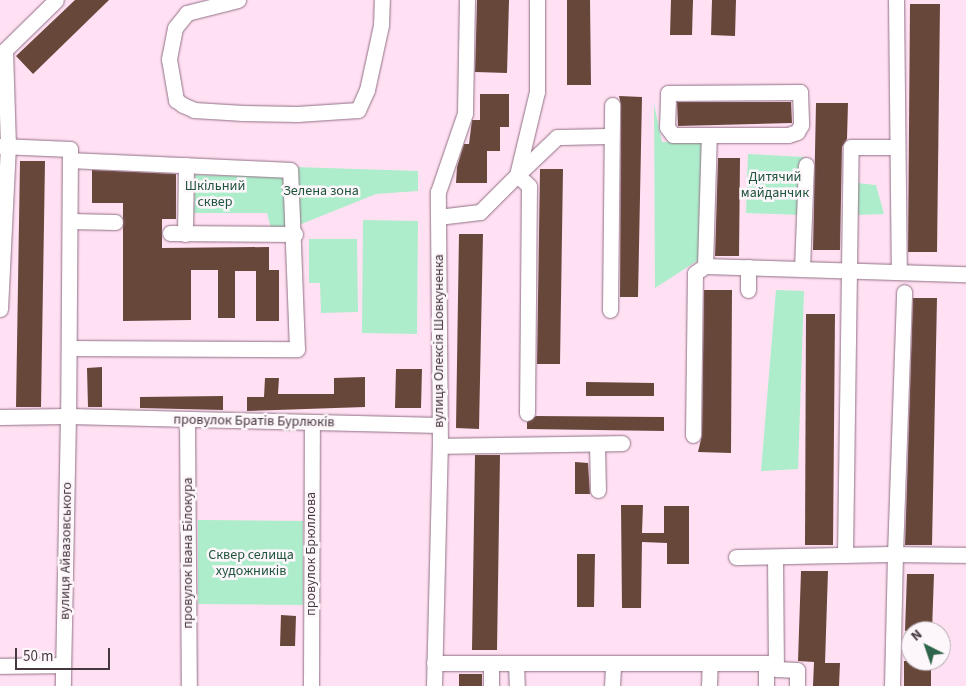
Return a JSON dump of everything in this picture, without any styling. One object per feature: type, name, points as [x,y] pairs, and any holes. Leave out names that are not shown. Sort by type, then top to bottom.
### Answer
[{"type":"street","points":[[0,309],[4,146],[3,70],[5,50],[56,0]]},
{"type":"street","points":[[238,0],[187,13],[176,28],[169,59],[176,100],[183,105],[194,110],[243,113],[297,114],[358,110],[367,90],[381,25],[382,0]]},
{"type":"street","name":"вулиця Олексія Шовкуненка","points":[[434,686],[440,446],[438,192],[465,113],[466,0]]},
{"type":"street","points":[[517,176],[537,92],[537,0]]},
{"type":"street","points":[[896,0],[898,272]]},
{"type":"street","points":[[800,92],[801,125],[796,132],[788,135],[709,135],[669,132],[668,93],[800,92]]},
{"type":"street","points":[[610,310],[612,104]]},
{"type":"street","points":[[705,266],[709,135]]},
{"type":"street","points":[[438,217],[480,212],[557,137],[612,136]]},
{"type":"street","points":[[4,146],[186,165],[290,170],[295,234],[297,349],[69,348]]},
{"type":"street","points":[[845,555],[851,147],[897,147]]},
{"type":"street","name":"вулиця Айвазовського","points":[[63,686],[69,348],[70,154]]},
{"type":"street","points":[[186,165],[177,233],[295,234]]},
{"type":"street","points":[[802,269],[806,166]]},
{"type":"street","points":[[517,176],[529,186],[528,413]]},
{"type":"street","points":[[70,221],[114,222]]},
{"type":"street","points":[[693,436],[690,314],[695,273],[705,266],[966,274]]},
{"type":"street","points":[[748,267],[748,290]]},
{"type":"street","points":[[892,686],[904,292]]},
{"type":"street","points":[[0,417],[68,416]]},
{"type":"street","name":"провулок Братів Бурлюків","points":[[68,416],[439,426]]},
{"type":"street","name":"провулок Івана Білокура","points":[[187,420],[189,686]]},
{"type":"street","name":"провулок Брюллова","points":[[311,686],[312,422]]},
{"type":"street","points":[[440,446],[622,443]]},
{"type":"street","points":[[597,444],[598,490]]},
{"type":"street","points":[[736,557],[895,554],[966,555]]},
{"type":"street","points":[[775,556],[776,668],[797,670],[797,686]]},
{"type":"street","points":[[434,663],[766,663],[766,686]]},
{"type":"street","points":[[491,663],[491,686]]},
{"type":"street","points":[[516,663],[516,686]]},
{"type":"street","points":[[709,686],[710,663]]},
{"type":"street","points":[[612,686],[613,664]]},
{"type":"street","points":[[0,666],[63,665]]},
{"type":"green space","points":[[654,104],[662,142],[704,142],[700,259],[655,288]]},
{"type":"green space","name":"Дитячий майданчик","points":[[748,154],[804,157],[801,215],[746,213]]},
{"type":"green space","name":"Зелена зона","points":[[295,167],[418,171],[418,191],[376,194],[299,225]]},
{"type":"green space","name":"Шкільний сквер","points":[[195,175],[284,177],[289,231],[271,228],[267,213],[194,213]]},
{"type":"green space","points":[[857,183],[876,185],[884,214],[857,215]]},
{"type":"green space","points":[[363,220],[418,221],[417,334],[362,333]]},
{"type":"green space","points":[[309,239],[357,239],[358,312],[321,313],[320,283],[309,283]]},
{"type":"green space","points":[[776,290],[804,291],[798,469],[761,471]]},
{"type":"green space","name":"Сквер селища художників","points":[[198,520],[303,521],[303,605],[198,604]]},
{"type":"building","points":[[75,0],[109,0],[33,74],[16,56]]},
{"type":"building","points":[[477,0],[509,0],[507,73],[475,72]]},
{"type":"building","points":[[567,0],[590,0],[591,85],[567,85]]},
{"type":"building","points":[[671,0],[693,0],[692,35],[670,35]]},
{"type":"building","points":[[712,0],[736,0],[735,36],[711,35]]},
{"type":"building","points":[[910,4],[940,4],[937,252],[908,252]]},
{"type":"building","points":[[480,94],[509,94],[509,127],[500,127],[500,151],[487,151],[487,183],[456,183],[457,167],[464,144],[469,144],[472,120],[480,120]]},
{"type":"building","points":[[619,96],[642,97],[638,297],[620,297],[621,105]]},
{"type":"building","points":[[677,102],[791,102],[792,123],[678,126]]},
{"type":"building","points":[[816,103],[848,103],[847,139],[842,147],[840,250],[813,250]]},
{"type":"building","points":[[718,158],[740,158],[739,256],[715,256]]},
{"type":"building","points":[[20,161],[45,161],[41,407],[16,407]]},
{"type":"building","points":[[540,169],[563,169],[560,364],[537,364]]},
{"type":"building","points":[[92,170],[176,174],[176,219],[162,219],[162,248],[269,247],[269,270],[279,270],[279,321],[256,321],[256,271],[235,271],[235,318],[218,318],[218,270],[191,270],[191,320],[123,321],[123,203],[92,203]]},
{"type":"building","points":[[459,234],[483,234],[479,429],[456,428]]},
{"type":"building","points":[[704,290],[732,290],[731,453],[698,452],[702,435]]},
{"type":"building","points":[[913,298],[937,298],[932,545],[905,545]]},
{"type":"building","points":[[806,314],[835,314],[833,545],[805,545]]},
{"type":"building","points":[[102,367],[102,407],[88,407],[87,368]]},
{"type":"building","points":[[396,369],[422,369],[421,408],[395,408]]},
{"type":"building","points":[[365,377],[365,407],[247,411],[247,397],[264,397],[265,378],[279,378],[278,394],[334,394],[334,378]]},
{"type":"building","points":[[586,382],[654,383],[654,396],[586,396]]},
{"type":"building","points":[[223,396],[223,410],[140,408],[140,397]]},
{"type":"building","points":[[536,416],[664,417],[664,431],[527,429],[527,422]]},
{"type":"building","points":[[475,455],[500,455],[497,650],[472,650]]},
{"type":"building","points":[[575,462],[588,463],[590,494],[575,494]]},
{"type":"building","points":[[621,505],[643,505],[642,533],[664,533],[664,506],[689,506],[689,564],[667,564],[667,543],[642,542],[641,608],[622,608]]},
{"type":"building","points":[[577,554],[595,554],[594,607],[577,607]]},
{"type":"building","points":[[801,571],[828,571],[825,663],[840,663],[839,686],[813,686],[814,662],[798,661]]},
{"type":"building","points":[[907,574],[934,574],[932,621],[905,621]]},
{"type":"building","points":[[281,615],[296,616],[295,646],[280,646]]},
{"type":"building","points":[[904,671],[931,671],[931,686],[904,686]]},
{"type":"building","points":[[459,674],[482,674],[482,686],[459,686]]}]
